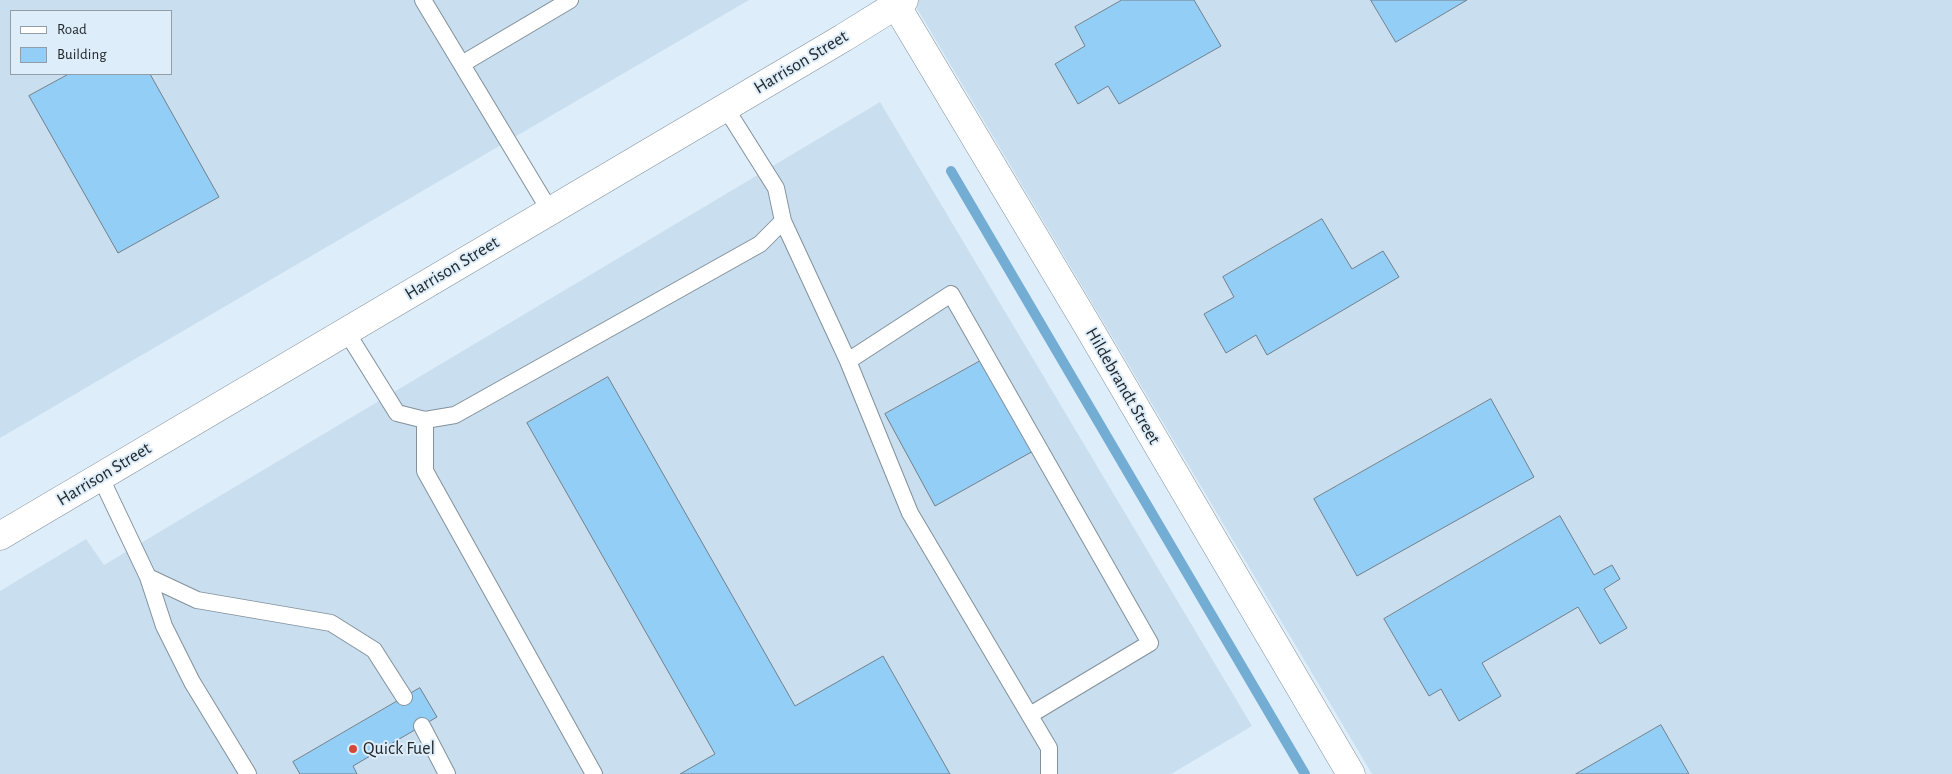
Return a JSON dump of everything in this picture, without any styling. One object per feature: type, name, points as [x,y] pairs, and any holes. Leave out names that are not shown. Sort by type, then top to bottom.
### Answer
[{"type":"street","name":"Harrison Street","points":[[2,532],[550,211],[898,2]]},
{"type":"street","name":"Hildebrandt Street","points":[[898,2],[1351,774]]},
{"type":"lane","points":[[423,0],[550,211]]},
{"type":"lane","points":[[462,64],[570,0]]},
{"type":"lane","points":[[725,107],[776,188],[783,221],[848,361],[910,513],[1049,748],[1049,774]]},
{"type":"lane","points":[[346,331],[397,413],[425,420],[455,415],[760,244],[783,221]]},
{"type":"lane","points":[[848,361],[952,294],[1150,642],[1030,715]]},
{"type":"lane","points":[[425,420],[425,471],[594,774]]},
{"type":"lane","points":[[100,476],[148,576],[164,626],[192,682],[248,774]]},
{"type":"lane","points":[[148,576],[197,600],[331,622],[374,650],[404,697]]},
{"type":"lane","points":[[422,726],[447,774]]},
{"type":"shaded area","points":[[0,0],[749,0],[0,438]]},
{"type":"shaded area","points":[[912,0],[1952,0],[1952,774],[1372,774]]},
{"type":"shaded area","points":[[880,102],[1252,726],[1171,774],[0,774],[0,591],[86,539],[104,565]]},
{"type":"building","points":[[1122,0],[1194,0],[1221,46],[1119,104],[1108,86],[1078,104],[1055,64],[1085,46],[1075,27]]},
{"type":"building","points":[[1371,0],[1467,0],[1396,42]]},
{"type":"building","points":[[67,75],[151,75],[219,197],[118,253],[29,96]]},
{"type":"building","points":[[1322,219],[1352,269],[1383,251],[1399,277],[1267,355],[1256,335],[1226,353],[1204,314],[1234,297],[1223,277]]},
{"type":"building","points":[[984,359],[1035,450],[935,506],[885,414]]},
{"type":"building","points":[[608,377],[795,706],[883,656],[950,774],[680,774],[715,754],[527,423]]},
{"type":"building","points":[[1491,399],[1534,477],[1357,576],[1314,499]]},
{"type":"building","points":[[1560,516],[1594,575],[1612,565],[1620,579],[1604,589],[1627,628],[1600,644],[1578,607],[1482,663],[1501,696],[1459,721],[1441,689],[1429,696],[1384,619]]},
{"type":"building","points":[[420,688],[437,717],[353,766],[357,774],[300,774],[293,762]]},
{"type":"building","points":[[1661,725],[1689,774],[1576,774]]},
{"type":"waterway","points":[[951,171],[1305,774]]},
{"type":"place","name":"Quick Fuel","points":[[353,749]]}]
